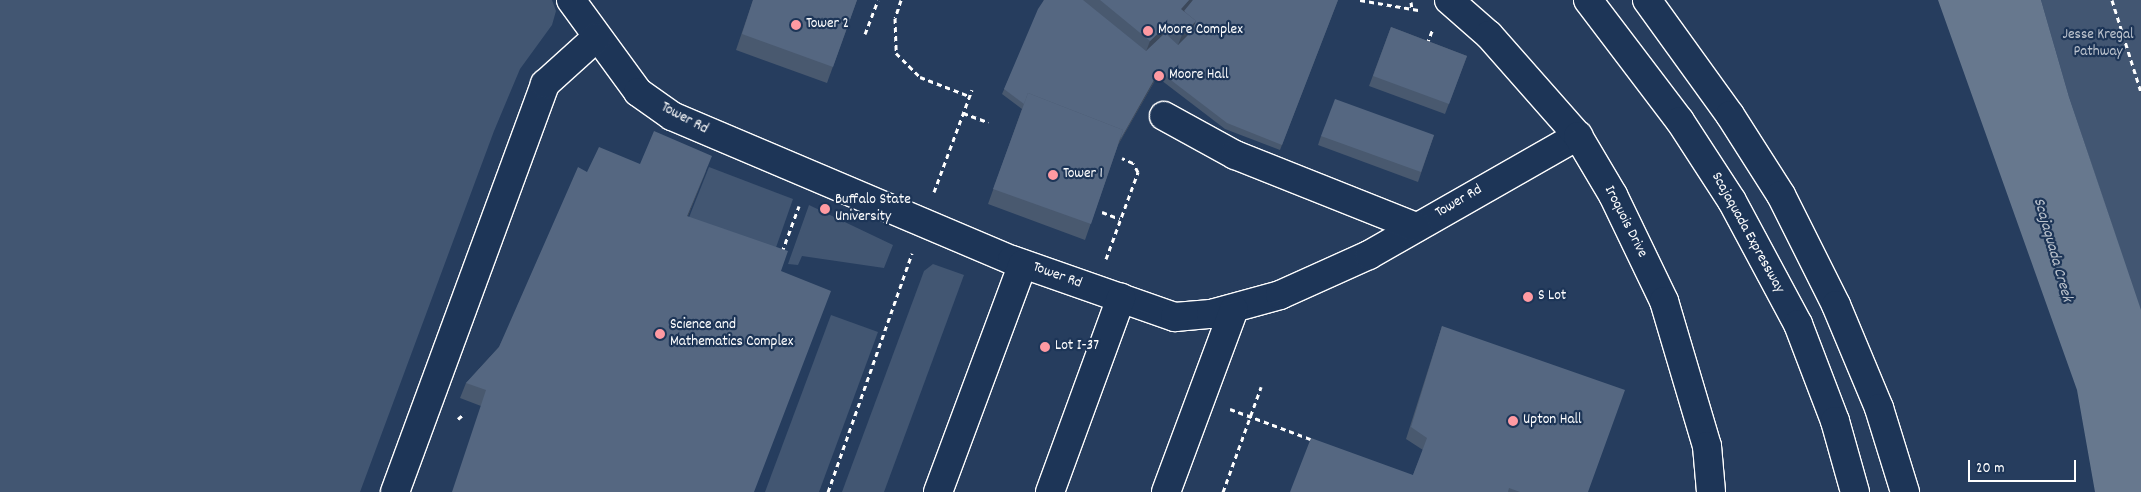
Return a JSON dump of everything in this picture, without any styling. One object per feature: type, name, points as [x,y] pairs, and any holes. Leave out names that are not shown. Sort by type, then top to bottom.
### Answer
[{"type":"main road","name":"Tower Rd","points":[[571,0],[638,92],[672,116],[1023,264],[1175,317],[1234,309],[1280,295],[1351,263],[1578,136]]},
{"type":"main road","name":"Iroquois Drive","points":[[1449,0],[1489,35],[1578,136],[1613,195],[1664,302],[1708,446],[1711,492]]},
{"type":"main road","name":"Scajaquada Expressway","points":[[1588,0],[1680,121],[1732,201],[1798,324],[1835,421],[1855,492]]},
{"type":"main road","points":[[1648,0],[1730,115],[1782,195],[1836,305],[1879,408],[1921,492]]},
{"type":"main road","points":[[395,492],[545,84],[597,36]]},
{"type":"main road","points":[[1164,116],[1235,155],[1416,227]]},
{"type":"main road","points":[[938,492],[1023,264]]},
{"type":"main road","points":[[1050,492],[1121,298]]},
{"type":"main road","points":[[1166,492],[1234,309]]},
{"type":"main road","points":[[1879,408],[1905,492]]},
{"type":"path","points":[[865,34],[878,0]]},
{"type":"path","points":[[901,0],[895,18],[896,53],[920,77],[969,96]]},
{"type":"path","points":[[2112,0],[2141,92]]},
{"type":"path","points":[[1412,2],[1412,9]]},
{"type":"path","points":[[1426,46],[1434,24]]},
{"type":"path","points":[[932,197],[972,90]]},
{"type":"path","points":[[963,113],[988,122]]},
{"type":"path","points":[[1104,263],[1138,172],[1133,163],[1122,158]]},
{"type":"path","points":[[780,257],[802,197]]},
{"type":"path","points":[[1102,212],[1120,220]]},
{"type":"path","points":[[828,492],[915,245]]},
{"type":"path","points":[[1223,492],[1261,387]]},
{"type":"path","points":[[1244,414],[1323,444]]},
{"type":"green space","points":[[0,0],[552,0],[556,11],[552,25],[520,69],[494,131],[360,492],[0,492]]},
{"type":"green space","name":"Jesse Kregal Pathway","points":[[2041,0],[2141,0],[2141,313],[2069,97]]},
{"type":"green space","points":[[709,167],[793,199],[773,256],[684,230]]},
{"type":"green space","points":[[809,205],[893,245],[884,268],[802,256],[798,265],[788,264]]},
{"type":"green space","points":[[933,264],[964,275],[884,492],[842,492],[924,271]]},
{"type":"green space","points":[[831,315],[878,332],[819,492],[765,492]]},
{"type":"water","name":"Scajaquada Creek","points":[[1938,0],[2041,0],[2069,97],[2141,310],[2141,492],[2095,492],[2077,390]]},
{"type":"building","name":"Tower 2","points":[[753,0],[857,0],[833,67],[742,34]]},
{"type":"building","name":"Moore Hall","points":[[1044,0],[1083,0],[1146,51],[1165,33],[1178,45],[1192,31],[1196,21],[1184,11],[1193,0],[1338,0],[1282,145],[1227,123],[1159,71],[1120,140],[1123,130],[1028,93],[1024,104],[1004,89],[1038,9]]},
{"type":"building","points":[[1100,0],[1189,0],[1181,9],[1196,21],[1182,35],[1169,23],[1150,41]]},
{"type":"building","points":[[1391,27],[1467,56],[1449,104],[1373,76]]},
{"type":"building","name":"Tower 1","points":[[1028,93],[1123,130],[1091,224],[993,189]]},
{"type":"building","points":[[1335,99],[1434,135],[1421,172],[1321,136]]},
{"type":"building","name":"Science and Mathematics Complex","points":[[654,131],[712,156],[687,216],[788,251],[781,271],[831,291],[754,492],[452,492],[486,390],[466,383],[499,347],[578,167],[587,172],[599,147],[640,164]]},
{"type":"building","name":"Upton Hall","points":[[1442,326],[1625,390],[1588,492],[1520,492],[1509,488],[1508,492],[1290,492],[1311,438],[1413,475],[1427,438],[1411,427]]},
{"type":"place","name":"Tower 2","points":[[796,25]]},
{"type":"place","name":"Moore Complex","points":[[1148,31]]},
{"type":"place","name":"Moore Hall","points":[[1159,76]]},
{"type":"place","name":"Tower 1","points":[[1053,175]]},
{"type":"place","name":"Buffalo State University","points":[[825,209]]},
{"type":"place","name":"S Lot","points":[[1528,297]]},
{"type":"place","name":"Science and Mathematics Complex","points":[[660,334]]},
{"type":"place","name":"Lot I-37","points":[[1045,347]]},
{"type":"place","name":"Upton Hall","points":[[1513,421]]}]
